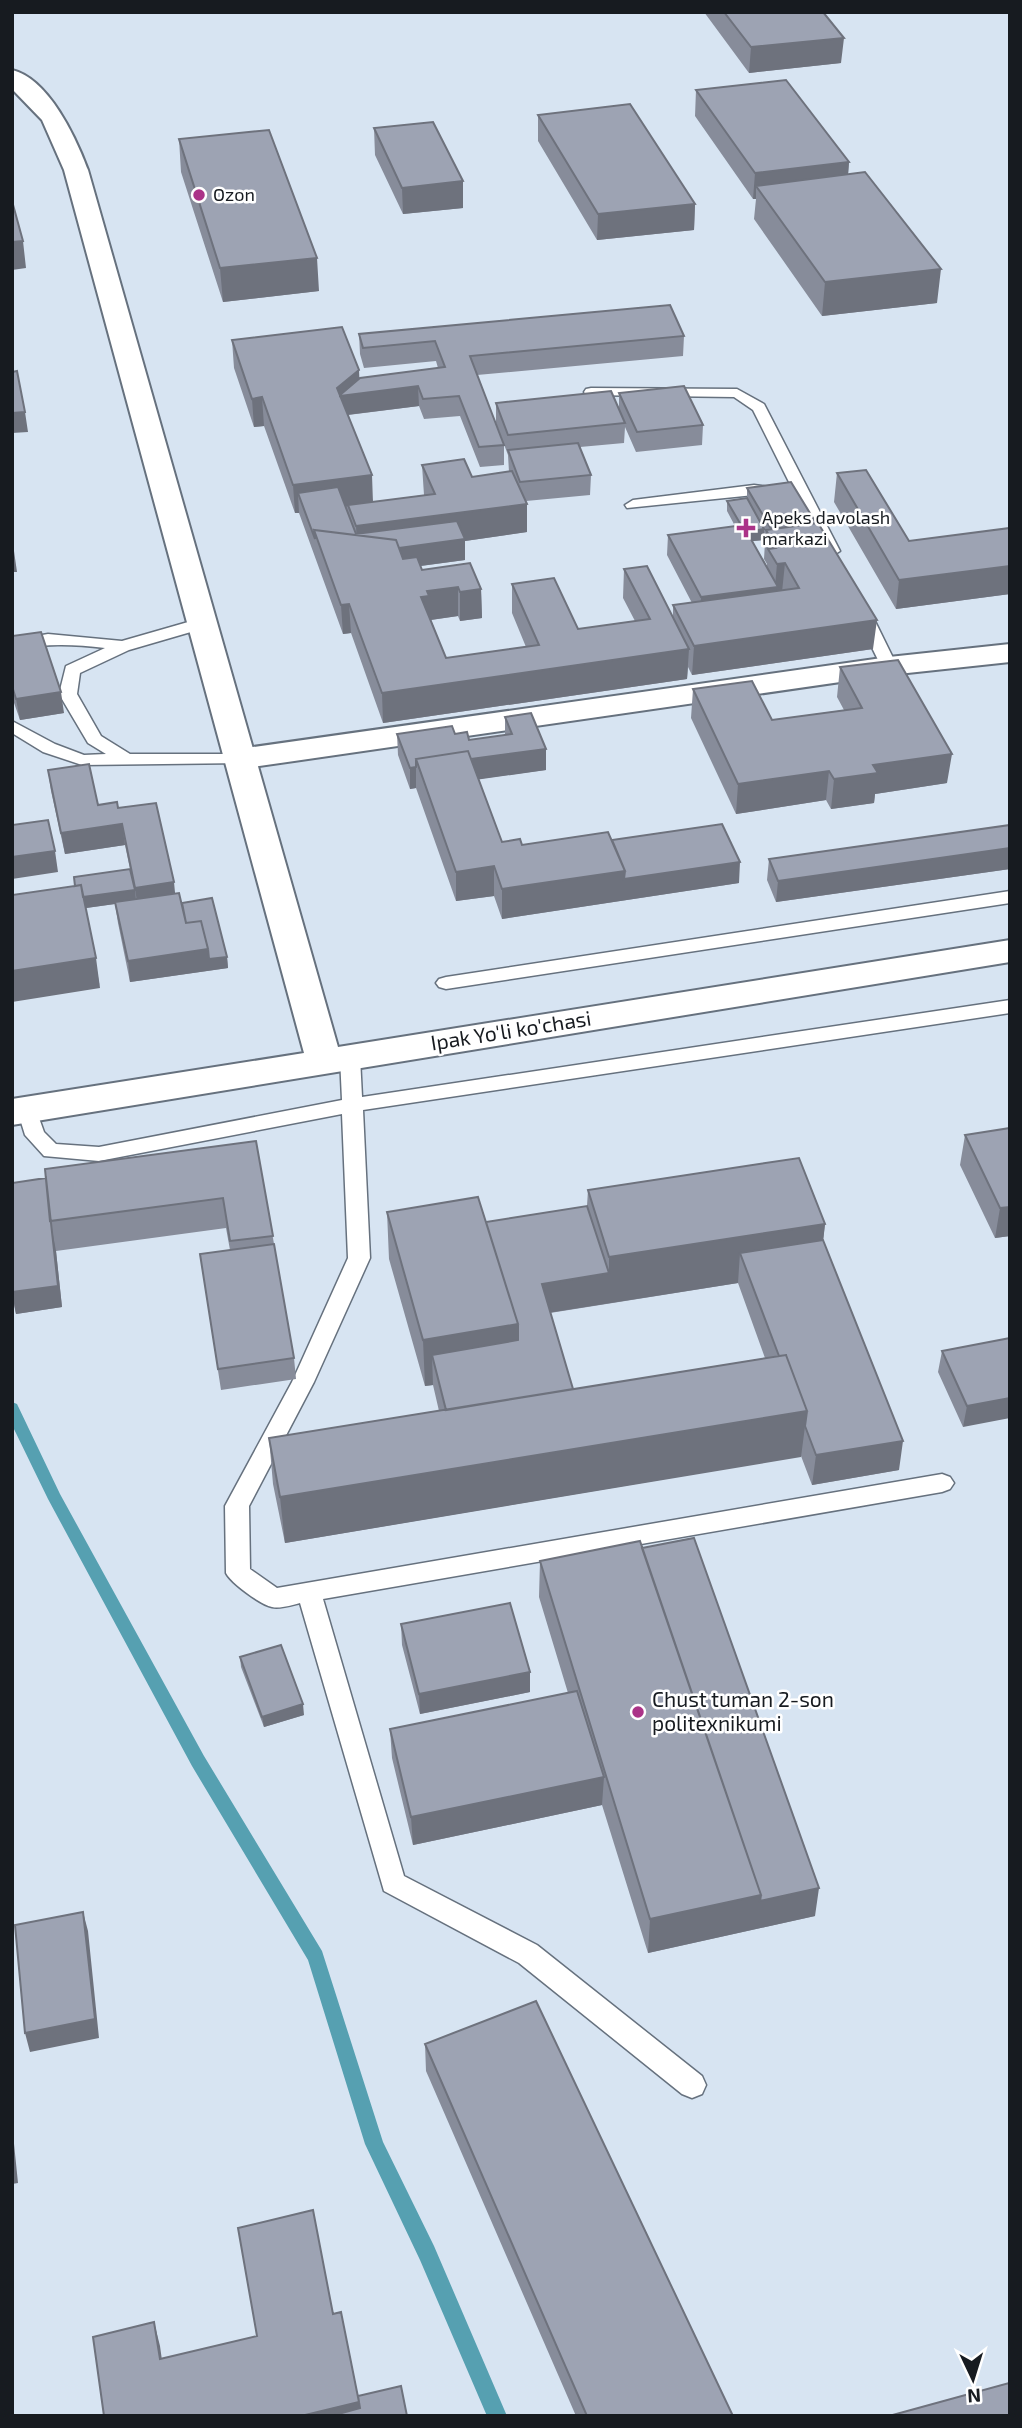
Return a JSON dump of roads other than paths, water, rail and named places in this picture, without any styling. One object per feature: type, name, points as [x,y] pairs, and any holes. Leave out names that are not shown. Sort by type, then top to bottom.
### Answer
[{"type":"main road","points":[[12,77],[35,96],[54,117],[76,170],[239,759],[337,1059]]},
{"type":"main road","points":[[239,759],[890,666],[1010,653]]},
{"type":"main road","name":"Ipak Yo'li ko'chasi","points":[[20,1110],[1010,951]]},
{"type":"lane","points":[[591,392],[737,393],[760,407],[841,568]]},
{"type":"lane","points":[[633,505],[754,490],[804,496]]},
{"type":"lane","points":[[853,593],[890,666]]},
{"type":"lane","points":[[126,759],[94,739],[68,694],[72,670],[123,646],[202,623]]},
{"type":"lane","points":[[12,646],[18,642],[60,640],[123,646]]},
{"type":"lane","points":[[12,726],[49,748],[82,760],[239,759]]},
{"type":"lane","points":[[446,983],[1010,897]]},
{"type":"lane","points":[[20,1110],[35,1135],[51,1151],[99,1154],[352,1105],[1010,1006]]},
{"type":"lane","points":[[337,1059],[352,1105],[359,1258],[303,1382],[237,1506],[238,1573],[274,1598],[942,1483]]},
{"type":"lane","points":[[309,1592],[393,1883],[528,1954],[692,2085]]},
{"type":"waterway","points":[[12,1408],[53,1495],[198,1761],[316,1957],[374,2144],[427,2253],[497,2416]]},
{"type":"place","name":"Ozon","points":[[199,195]]},
{"type":"place","name":"Apeks davolash markazi","points":[[746,528]]},
{"type":"place","name":"Chust tuman 2-son politexnikumi","points":[[638,1712]]}]
